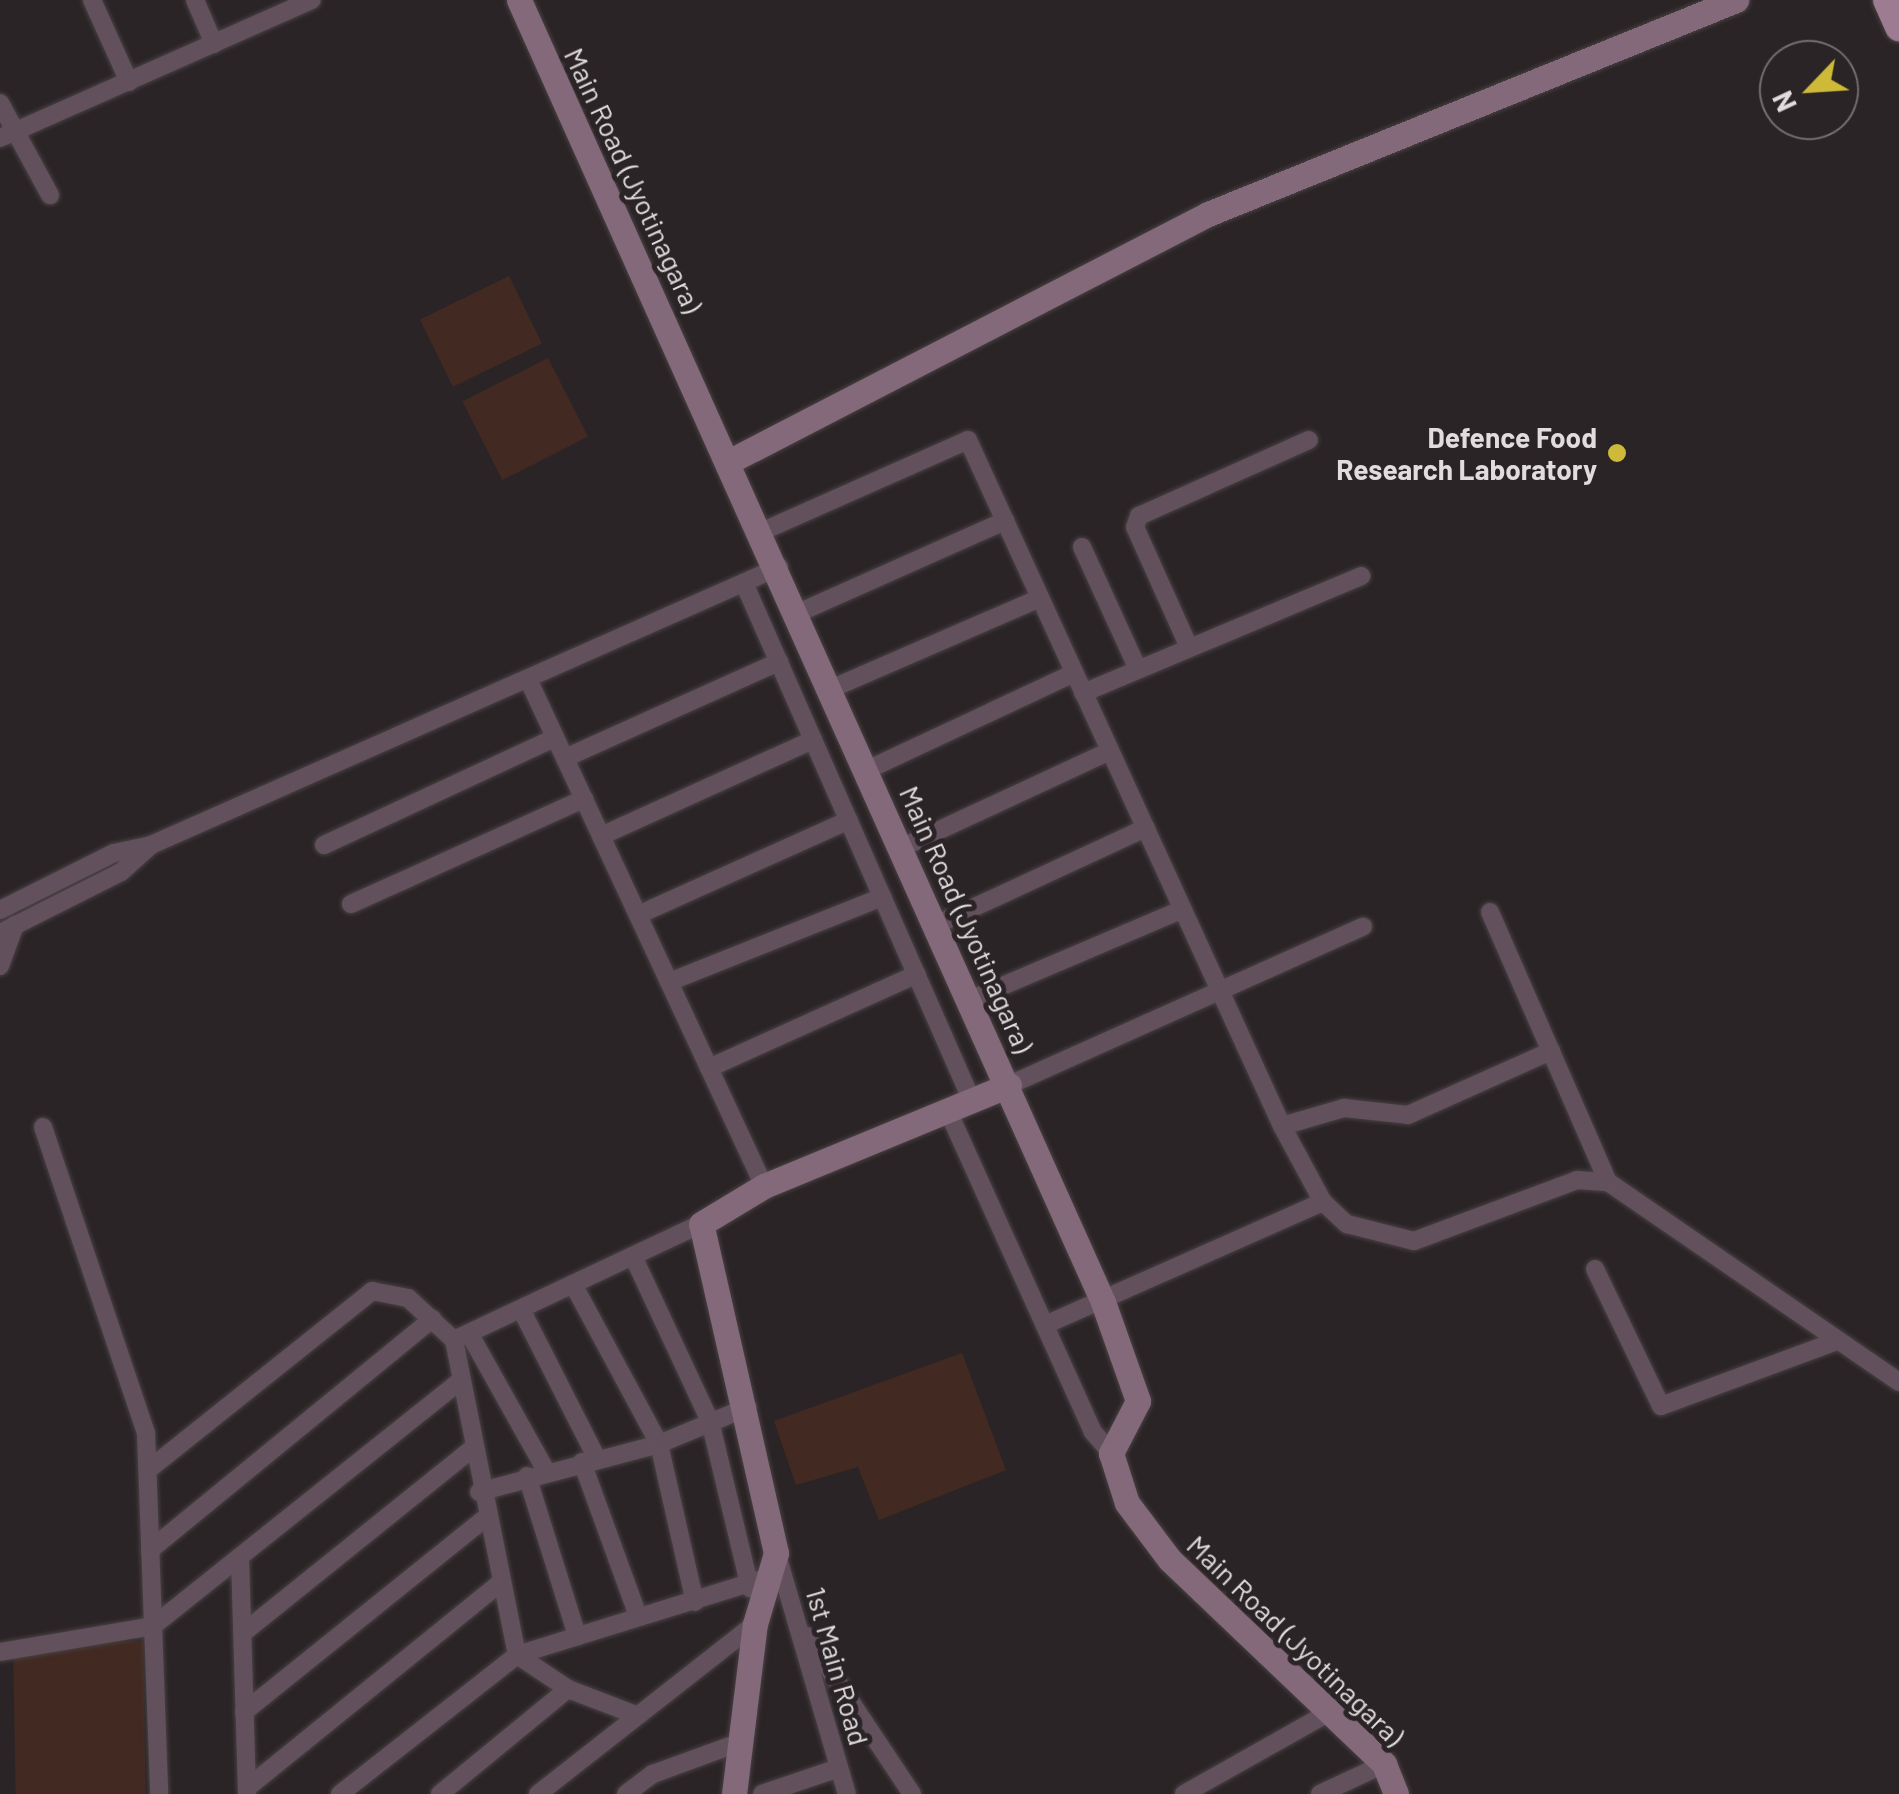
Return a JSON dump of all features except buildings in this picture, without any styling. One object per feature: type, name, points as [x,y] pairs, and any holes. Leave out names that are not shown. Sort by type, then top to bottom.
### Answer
[{"type":"main road","points":[[1886,0],[1899,27]]},
{"type":"street","points":[[92,0],[129,82]]},
{"type":"street","points":[[195,0],[214,44]]},
{"type":"street","points":[[6,135],[214,44],[290,5],[312,0]]},
{"type":"street","name":"Main Road (Jyotinagara)","points":[[519,0],[763,531],[1103,1302],[1138,1400],[1111,1453],[1146,1534],[1384,1764],[1396,1794]]},
{"type":"street","points":[[730,461],[1208,214],[1736,0]]},
{"type":"street","points":[[0,103],[6,135],[50,195]]},
{"type":"street","points":[[763,531],[968,440],[1282,1126],[1323,1202],[1373,1238],[1414,1241],[1577,1180],[1608,1182],[1899,1382]]},
{"type":"street","points":[[1188,644],[1139,516],[1309,440]]},
{"type":"street","points":[[798,613],[1004,521]]},
{"type":"street","points":[[1082,547],[1137,667]]},
{"type":"street","points":[[3,905],[114,853],[152,846],[779,567]]},
{"type":"street","points":[[1084,693],[1188,644],[1264,622],[1361,576]]},
{"type":"street","points":[[744,583],[972,1101]]},
{"type":"street","points":[[833,688],[1040,598]]},
{"type":"street","points":[[565,758],[779,662]]},
{"type":"street","points":[[867,770],[1074,673]]},
{"type":"street","points":[[528,679],[764,1186]]},
{"type":"street","points":[[324,845],[556,738]]},
{"type":"street","points":[[601,836],[813,740]]},
{"type":"street","points":[[904,846],[1110,751]]},
{"type":"street","points":[[351,904],[584,799]]},
{"type":"street","points":[[638,915],[849,820]]},
{"type":"street","points":[[938,924],[1146,828]]},
{"type":"street","points":[[0,966],[8,929],[121,872],[152,846]]},
{"type":"street","points":[[669,982],[883,898]]},
{"type":"street","points":[[972,1000],[1182,909]]},
{"type":"street","points":[[1490,912],[1608,1182]]},
{"type":"street","points":[[462,1337],[701,1224],[764,1186],[948,1112],[1363,927]]},
{"type":"street","points":[[709,1068],[917,974]]},
{"type":"street","points":[[1282,1126],[1344,1108],[1408,1115],[1551,1051]]},
{"type":"street","points":[[948,1112],[1045,1325],[1111,1453]]},
{"type":"street","points":[[43,1128],[59,1194],[118,1335],[148,1470],[159,1794]]},
{"type":"street","points":[[1045,1325],[1323,1202]]},
{"type":"street","points":[[701,1224],[748,1407],[765,1572],[735,1744],[734,1794]]},
{"type":"street","name":"1st Main Road","points":[[633,1256],[710,1420],[765,1572],[796,1618],[848,1794]]},
{"type":"street","points":[[1595,1269],[1660,1406],[1837,1340]]},
{"type":"street","points":[[573,1284],[659,1444],[695,1602]]},
{"type":"street","points":[[148,1470],[372,1291],[408,1298],[462,1337],[536,1472],[577,1636]]},
{"type":"street","points":[[521,1309],[590,1460],[638,1616]]},
{"type":"street","points":[[150,1550],[432,1319]]},
{"type":"street","points":[[462,1337],[461,1380],[479,1492],[517,1655],[568,1690],[636,1715]]},
{"type":"street","points":[[0,1652],[153,1626],[461,1380]]},
{"type":"street","points":[[479,1492],[536,1472],[659,1444],[748,1407]]},
{"type":"street","points":[[244,1632],[472,1449]]},
{"type":"street","points":[[244,1712],[484,1519]]},
{"type":"street","points":[[240,1557],[247,1791]]},
{"type":"street","points":[[340,1794],[517,1655],[695,1602],[765,1572]]},
{"type":"street","points":[[247,1791],[499,1584]]},
{"type":"street","points":[[796,1618],[912,1794]]},
{"type":"street","points":[[538,1794],[755,1624]]},
{"type":"street","points":[[440,1794],[568,1690]]},
{"type":"street","points":[[1184,1794],[1332,1710]]},
{"type":"street","points":[[626,1794],[653,1774],[735,1744]]},
{"type":"street","points":[[1320,1794],[1384,1764]]},
{"type":"street","points":[[762,1794],[840,1768]]},
{"type":"shaded area","points":[[509,276],[542,343],[453,387],[420,319]]},
{"type":"shaded area","points":[[548,358],[588,436],[502,480],[462,402]]},
{"type":"shaded area","points":[[962,1353],[1006,1470],[879,1520],[858,1467],[796,1485],[774,1421]]},
{"type":"shaded area","points":[[143,1641],[146,1794],[16,1794],[13,1643]]},
{"type":"place","name":"Defence Food Research Laboratory","points":[[1617,453]]}]
